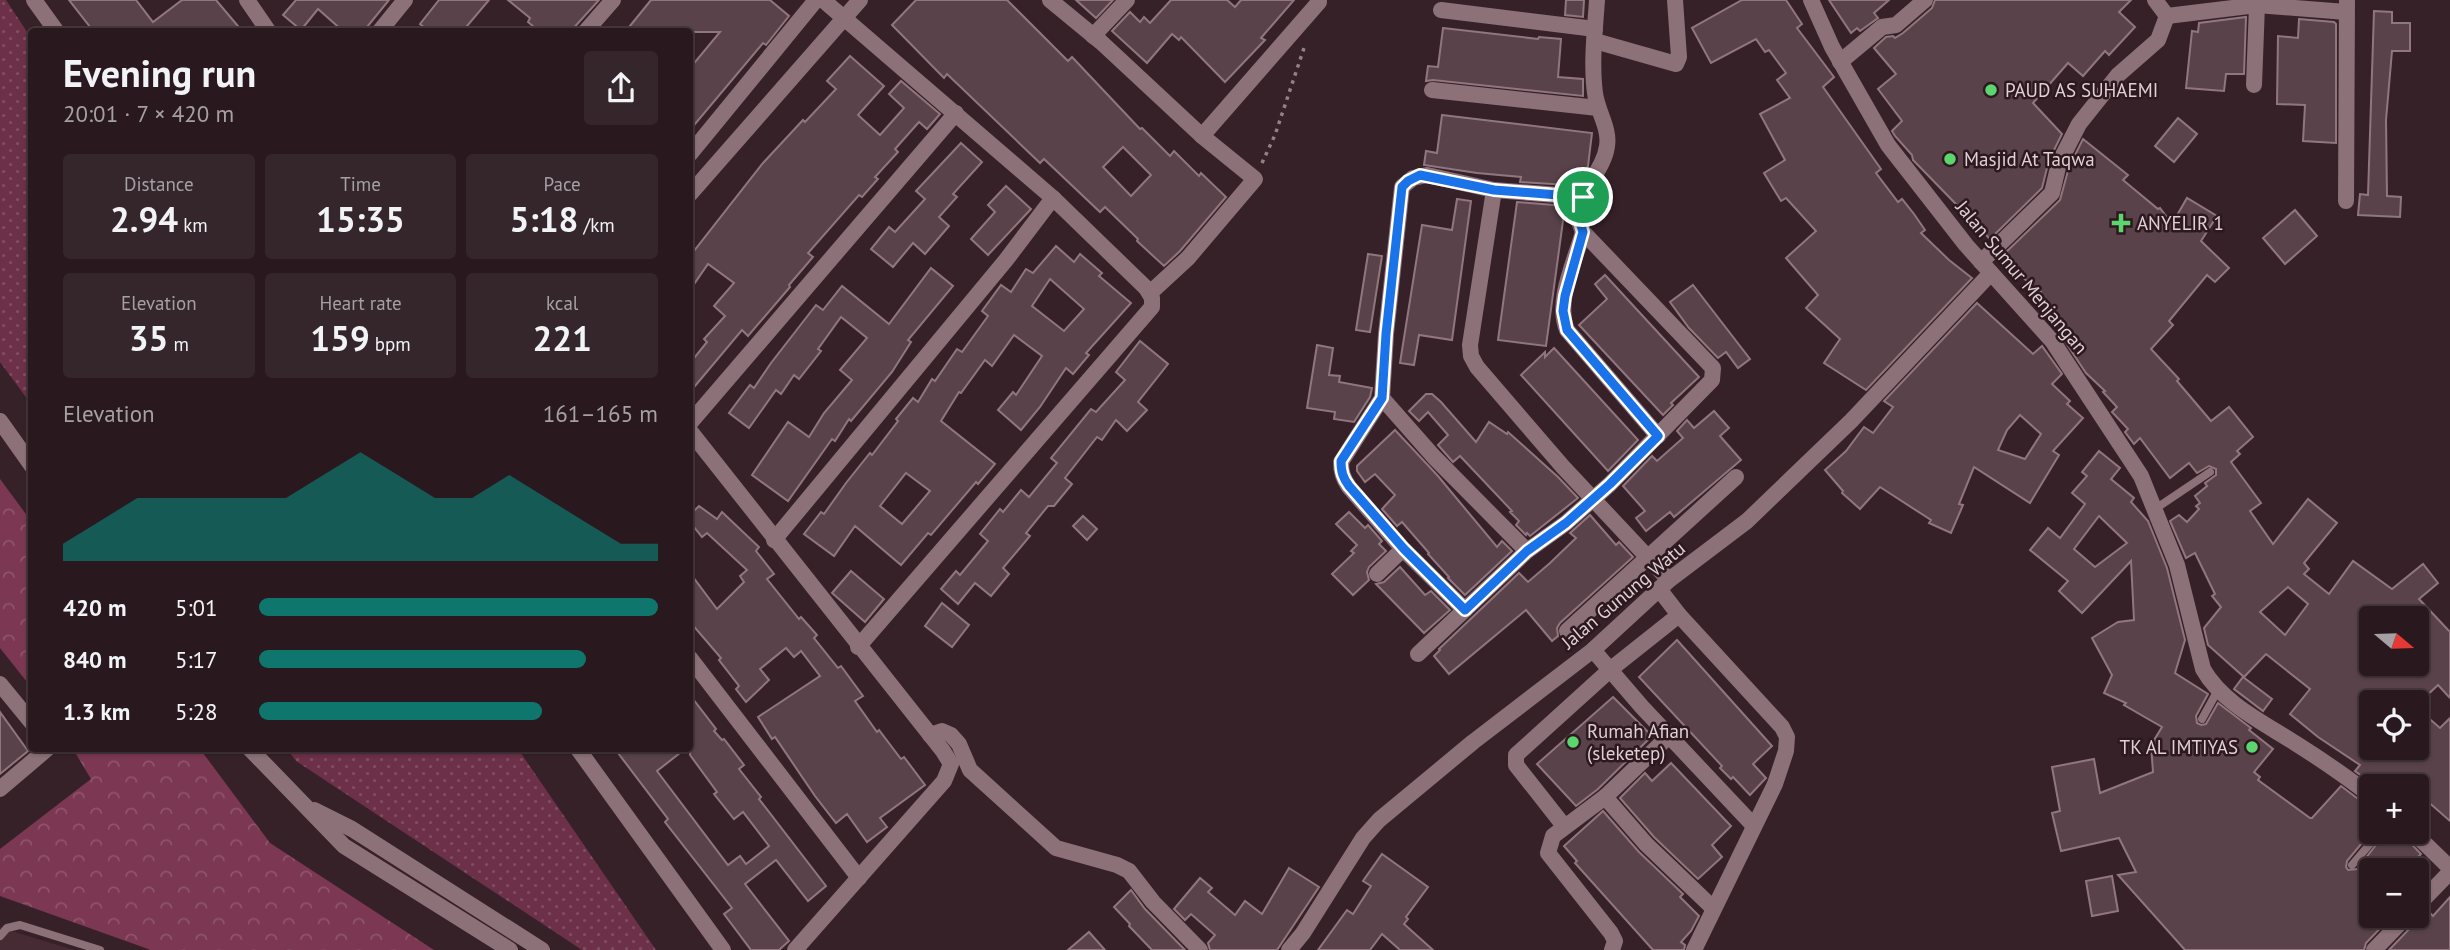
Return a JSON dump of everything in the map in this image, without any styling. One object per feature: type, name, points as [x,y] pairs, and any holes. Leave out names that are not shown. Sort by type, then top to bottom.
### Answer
[{"type":"street","points":[[34,0],[54,28]]},
{"type":"street","points":[[247,0],[266,28]]},
{"type":"street","points":[[382,28],[405,0]]},
{"type":"street","points":[[588,28],[612,0]]},
{"type":"street","points":[[693,150],[816,0]]},
{"type":"street","points":[[823,0],[1053,198],[1150,293],[1152,307],[858,647]]},
{"type":"street","points":[[693,191],[860,0]]},
{"type":"street","points":[[1050,0],[1202,136],[1255,179],[1188,258],[1150,293]]},
{"type":"street","points":[[1093,36],[1127,0]]},
{"type":"street","points":[[1418,654],[1527,551],[1566,523],[1594,498],[1712,380],[1713,368],[1583,232],[1578,216],[1583,197],[1603,160],[1607,145],[1606,131],[1594,90],[1597,0]]},
{"type":"street","points":[[1441,10],[1595,35],[1676,64],[1679,57],[1675,0]]},
{"type":"street","name":"Jalan Sumur Menjangan","points":[[1811,0],[1840,62],[1888,145],[1966,245],[2057,348],[2141,476],[2177,565],[2203,669],[2218,690],[2262,723],[2359,786]]},
{"type":"street","points":[[1840,62],[1882,27],[1896,25],[1925,0]]},
{"type":"street","points":[[2155,0],[2167,16],[2257,5],[2347,6],[2346,201]]},
{"type":"street","points":[[1202,136],[1319,2]]},
{"type":"street","points":[[2254,85],[2257,5]]},
{"type":"street","name":"Jalan Gunung Watu","points":[[1289,950],[1303,933],[1363,838],[1379,820],[1473,742],[1593,650],[1664,585],[1747,521],[1851,421],[2052,193],[2059,163],[2079,124],[2118,75],[2158,40],[2167,16]]},
{"type":"street","points":[[1432,90],[1598,108]]},
{"type":"street","points":[[693,420],[956,113]]},
{"type":"street","points":[[1465,610],[1404,549],[1349,486],[1341,470],[1341,461],[1382,398],[1402,187],[1420,175],[1494,190],[1583,197]]},
{"type":"street","points":[[1494,190],[1470,345],[1476,367],[1648,557],[1679,615],[1782,727],[1787,737],[1786,751],[1775,784],[1694,950]]},
{"type":"street","points":[[774,540],[1006,260],[1053,198]]},
{"type":"street","points":[[1583,232],[1565,296],[1564,322],[1567,330],[1658,436]]},
{"type":"street","points":[[1382,398],[1434,457],[1527,551]]},
{"type":"street","points":[[0,421],[28,460]]},
{"type":"street","points":[[693,435],[951,764],[948,773],[795,950]]},
{"type":"street","points":[[1567,631],[1736,477]]},
{"type":"street","points":[[1377,574],[1404,549]]},
{"type":"street","points":[[1564,826],[1516,765],[1515,758],[1611,669],[1679,615]]},
{"type":"street","points":[[1593,650],[1754,826]]},
{"type":"street","points":[[693,662],[859,878]]},
{"type":"street","points":[[0,684],[28,718]]},
{"type":"street","points":[[930,735],[943,732],[951,735],[959,744],[970,770],[1056,848],[1117,865],[1129,871],[1153,902],[1200,950]]},
{"type":"street","points":[[1617,947],[1612,933],[1548,853],[1553,836],[1605,797],[1669,736]]},
{"type":"street","points":[[0,789],[43,752]]},
{"type":"street","points":[[253,752],[344,846],[510,950]]},
{"type":"street","points":[[580,752],[723,950]]},
{"type":"street","points":[[1605,797],[1646,844],[1713,908]]},
{"type":"street","points":[[302,804],[352,829],[542,950]]},
{"type":"street","points":[[2425,844],[2450,870],[2429,893]]},
{"type":"street","points":[[2374,950],[2395,928]]},
{"type":"lane","points":[[2155,509],[2210,472]]},
{"type":"lane","points":[[2202,719],[2218,690]]},
{"type":"lane","points":[[2352,865],[2370,844]]},
{"type":"lane","points":[[0,936],[7,928],[20,925],[100,950]]},
{"type":"path","points":[[1255,179],[1275,135],[1306,42]]},
{"type":"shaded area","points":[[0,0],[6,0],[28,33],[28,400],[0,362]]},
{"type":"shaded area","points":[[289,752],[520,752],[656,950],[582,950],[296,761]]},
{"type":"shaded area","points":[[0,927],[8,930],[74,950],[0,950]]},
{"type":"green space","points":[[0,479],[28,517],[28,683],[0,648]]},
{"type":"green space","points":[[75,752],[202,752],[270,843],[434,950],[151,950],[0,896],[0,849],[91,779]]},
{"type":"building","points":[[69,0],[136,0],[153,22],[182,0],[216,0],[240,28],[91,28]]},
{"type":"building","points":[[296,0],[389,0],[366,28],[339,28],[318,9],[303,28],[299,28],[283,15]]},
{"type":"building","points":[[439,0],[489,0],[465,28],[425,28],[420,24]]},
{"type":"building","points":[[508,0],[599,0],[574,28],[535,28],[528,22],[530,18]]},
{"type":"building","points":[[651,0],[770,0],[789,16],[693,126],[693,64],[720,32],[693,32],[693,28],[628,28]]},
{"type":"building","points":[[916,0],[1007,0],[1068,61],[1072,57],[1140,129],[1170,156],[1174,151],[1199,176],[1201,173],[1226,197],[1164,266],[1105,207],[1100,212],[1044,159],[1040,163],[947,74],[944,78],[892,25]],"holes":[[[1123,147],[1151,175],[1131,196],[1103,167]]]},
{"type":"building","points":[[1076,0],[1113,0],[1096,18]]},
{"type":"building","points":[[1171,0],[1227,0],[1235,7],[1241,0],[1294,0],[1261,38],[1265,40],[1225,82],[1181,37],[1179,40],[1172,34],[1147,63],[1112,31],[1130,12],[1140,22],[1144,17],[1150,23]]},
{"type":"building","points":[[1566,0],[1584,0],[1583,17],[1565,15]]},
{"type":"building","points":[[1742,0],[1786,0],[1802,24],[1797,28],[1834,77],[1823,87],[1881,169],[1876,173],[1898,202],[1902,199],[1914,214],[1925,230],[1921,233],[1972,278],[1866,390],[1824,363],[1840,339],[1806,308],[1818,295],[1786,258],[1816,231],[1786,198],[1781,201],[1764,173],[1785,160],[1760,114],[1790,98],[1777,80],[1786,73],[1769,50],[1765,52],[1756,39],[1711,63],[1692,28]]},
{"type":"building","points":[[1829,0],[1889,0],[1874,13],[1878,18],[1860,31],[1857,28],[1851,33]]},
{"type":"building","points":[[1935,0],[2131,0],[2119,12],[2135,27],[2109,55],[2105,51],[2083,76],[2068,63],[2033,103],[2062,134],[2049,160],[2042,188],[1990,239],[1913,160],[1912,155],[1895,136],[1892,131],[1902,121],[1878,89],[1896,74],[1874,48],[1886,37],[1895,38],[1903,33],[1932,8]]},
{"type":"building","points":[[2374,11],[2392,12],[2392,23],[2410,23],[2410,51],[2392,51],[2386,120],[2387,196],[2401,197],[2400,217],[2358,215],[2360,194],[2368,195]]},
{"type":"building","points":[[2246,17],[2244,74],[2226,74],[2224,91],[2186,88],[2192,31],[2198,32],[2199,23]]},
{"type":"building","points":[[2299,19],[2336,24],[2336,143],[2303,141],[2305,105],[2277,104],[2278,36],[2298,38]]},
{"type":"building","points":[[1443,28],[1538,39],[1561,39],[1558,77],[1583,79],[1583,96],[1426,81],[1428,66],[1438,67]]},
{"type":"building","points":[[850,56],[884,86],[858,115],[880,135],[904,108],[889,94],[901,81],[940,114],[927,129],[919,122],[895,149],[898,152],[875,177],[878,179],[862,197],[859,195],[808,253],[813,257],[790,287],[748,336],[742,330],[693,388],[693,359],[707,342],[704,339],[725,316],[714,306],[734,283],[708,264],[693,286],[693,252],[763,163],[836,89],[827,81]]},
{"type":"building","points":[[1442,115],[1592,133],[1588,166],[1578,183],[1569,182],[1568,185],[1520,182],[1521,177],[1424,165],[1426,151],[1437,153]]},
{"type":"building","points":[[2178,118],[2197,134],[2174,162],[2155,146]]},
{"type":"building","points":[[2083,139],[2128,175],[2123,180],[2160,208],[2172,224],[2187,198],[2217,216],[2201,241],[2229,268],[2215,282],[2207,275],[2169,321],[2173,325],[2151,349],[2179,379],[2177,381],[2211,421],[2229,407],[2253,437],[2237,451],[2240,454],[2231,462],[2261,503],[2250,511],[2273,544],[2308,499],[2337,523],[2304,563],[2309,569],[2304,574],[2329,594],[2353,561],[2392,589],[2423,564],[2438,583],[2419,599],[2426,606],[2359,606],[2359,676],[2429,676],[2429,610],[2450,632],[2450,698],[2438,685],[2429,694],[2429,690],[2359,690],[2359,760],[2429,760],[2429,718],[2440,728],[2450,718],[2450,821],[2429,803],[2429,774],[2359,774],[2355,771],[2360,765],[2318,737],[2290,714],[2310,689],[2266,654],[2244,677],[2208,645],[2204,628],[2221,607],[2212,596],[2215,594],[2195,553],[2186,558],[2170,521],[2179,515],[2187,522],[2199,509],[2196,506],[2200,503],[2195,496],[2207,486],[2205,483],[2216,475],[2216,469],[2209,466],[2197,473],[2189,463],[2170,478],[2140,438],[2134,444],[2125,432],[2128,429],[2112,412],[2117,407],[2086,373],[2058,331],[2060,329],[2034,298],[2041,292],[1999,259],[2060,200],[2069,167]],"holes":[[[2288,587],[2308,604],[2285,635],[2260,612]]]},
{"type":"building","points":[[961,143],[982,162],[953,194],[957,197],[939,217],[949,226],[925,254],[913,243],[893,267],[871,249],[889,227],[895,232],[925,199],[916,191]]},
{"type":"building","points":[[1006,186],[1031,209],[988,255],[971,239],[995,212],[988,205]]},
{"type":"building","points":[[1457,199],[1471,201],[1452,340],[1419,335],[1414,365],[1400,363],[1422,225],[1452,230]]},
{"type":"building","points":[[1517,202],[1565,206],[1546,346],[1498,340]]},
{"type":"building","points":[[2295,210],[2317,236],[2285,264],[2263,238]]},
{"type":"building","points":[[1056,246],[1074,262],[1080,254],[1102,273],[1099,276],[1131,303],[1086,353],[1089,355],[1073,374],[1066,368],[1021,430],[998,410],[1013,392],[1016,395],[1042,356],[1014,335],[992,366],[985,360],[961,393],[959,392],[941,421],[995,464],[901,565],[855,526],[834,556],[804,534],[821,512],[824,514],[870,453],[872,455],[913,398],[918,402],[932,379],[935,381],[957,349],[962,352],[988,316],[982,311],[1001,285],[1011,292],[1026,269],[1033,273]],"holes":[[[1050,279],[1084,309],[1064,331],[1032,306]],[[906,473],[930,491],[902,524],[880,506]]]},
{"type":"building","points":[[1368,254],[1382,256],[1370,332],[1356,330]]},
{"type":"building","points":[[931,268],[953,286],[908,340],[911,342],[892,372],[851,421],[849,419],[835,441],[832,439],[788,501],[752,475],[788,422],[809,437],[824,413],[852,380],[840,370],[867,338],[841,317],[818,349],[821,351],[799,379],[794,375],[781,394],[776,390],[749,428],[729,413],[750,385],[754,388],[816,305],[823,310],[842,286],[889,324]]},
{"type":"building","points":[[1605,275],[1699,377],[1671,403],[1673,405],[1663,415],[1579,325],[1607,299],[1595,284]]},
{"type":"building","points":[[1693,285],[1750,359],[1738,368],[1726,352],[1718,358],[1689,328],[1670,302]]},
{"type":"building","points":[[1977,303],[2033,354],[2042,346],[2062,374],[2052,384],[2070,401],[2067,404],[2083,418],[2053,451],[2059,455],[2030,503],[1974,467],[1959,504],[1963,505],[1951,533],[1929,523],[1931,520],[1880,487],[1860,509],[1842,493],[1825,470],[1846,451],[1864,427],[1873,433],[1893,407],[1884,401]],"holes":[[[2020,415],[2041,434],[2025,459],[1998,450],[2007,430]]]},
{"type":"building","points":[[1140,341],[1168,364],[1138,402],[1147,410],[1127,431],[1116,420],[1102,440],[1097,437],[1065,478],[1072,484],[1054,506],[1048,506],[1026,533],[1030,536],[1003,568],[1009,574],[991,596],[975,583],[958,604],[941,589],[956,571],[960,575],[988,541],[980,534],[1000,509],[1003,512],[1021,490],[1029,497],[1057,463],[1051,458],[1091,409],[1096,412],[1125,380],[1116,372]]},
{"type":"building","points":[[1317,345],[1333,348],[1329,375],[1340,376],[1339,382],[1372,388],[1370,397],[1354,422],[1334,419],[1335,412],[1307,408]]},
{"type":"building","points":[[1554,348],[1638,440],[1608,471],[1521,375],[1545,352],[1545,357]]},
{"type":"building","points":[[1426,394],[1432,394],[1441,402],[1476,442],[1489,422],[1507,434],[1508,432],[1578,498],[1530,536],[1527,533],[1526,535],[1516,525],[1519,521],[1510,512],[1512,511],[1460,456],[1453,462],[1438,445],[1448,435],[1428,412],[1419,421],[1409,411]]},
{"type":"building","points":[[1714,411],[1729,428],[1720,436],[1741,460],[1674,517],[1670,512],[1646,531],[1636,518],[1645,511],[1623,486],[1652,456],[1657,461],[1683,438],[1677,431],[1687,420],[1694,428]]},
{"type":"building","points":[[1395,430],[1438,476],[1497,547],[1502,541],[1512,551],[1465,595],[1402,522],[1397,526],[1382,509],[1395,495],[1375,474],[1365,482],[1357,471],[1357,466]]},
{"type":"building","points":[[2099,451],[2120,468],[2111,479],[2134,498],[2131,502],[2148,521],[2167,568],[2185,640],[2175,673],[2208,694],[2196,716],[2197,723],[2206,724],[2218,703],[2251,728],[2249,730],[2273,749],[2254,772],[2260,777],[2258,780],[2310,818],[2341,786],[2359,800],[2359,844],[2361,844],[2347,861],[2346,867],[2348,870],[2359,866],[2359,928],[2380,928],[2366,943],[2364,950],[2185,950],[2118,875],[2136,872],[2119,838],[2061,851],[2052,813],[2060,811],[2052,767],[2094,759],[2100,793],[2153,772],[2151,745],[2162,727],[2124,705],[2126,703],[2104,693],[2112,675],[2092,638],[2118,622],[2134,620],[2131,561],[2082,613],[2059,591],[2068,581],[2030,550],[2048,528],[2060,538],[2085,504],[2072,493],[2087,476],[2082,472]],"holes":[[[2099,516],[2127,543],[2095,567],[2074,549]]]},
{"type":"building","points":[[699,506],[717,519],[722,512],[759,547],[756,551],[774,574],[767,579],[799,619],[801,617],[817,635],[814,638],[838,668],[841,666],[863,696],[855,701],[877,732],[879,730],[901,759],[904,757],[925,785],[880,818],[887,827],[867,842],[847,814],[836,823],[758,717],[820,676],[801,651],[794,657],[786,648],[760,669],[769,680],[746,702],[736,689],[739,686],[719,660],[721,658],[693,625],[693,577],[717,609],[744,582],[740,576],[747,570],[707,533],[702,537],[693,526],[693,512]]},
{"type":"building","points":[[1349,512],[1365,528],[1368,525],[1382,541],[1379,544],[1386,551],[1369,567],[1369,580],[1353,595],[1332,574],[1354,553],[1351,551],[1357,545],[1336,524]]},
{"type":"building","points":[[1590,515],[1616,545],[1619,542],[1633,557],[1560,623],[1557,628],[1558,636],[1552,641],[1526,610],[1449,674],[1434,656],[1439,649],[1519,573],[1528,582],[1550,563],[1576,538],[1570,533]]},
{"type":"building","points":[[1083,516],[1097,529],[1087,540],[1073,526]]},
{"type":"building","points":[[1400,567],[1425,595],[1431,591],[1450,610],[1424,633],[1376,584],[1384,582]]},
{"type":"building","points":[[851,571],[884,599],[865,622],[832,593]]},
{"type":"building","points":[[942,603],[969,625],[952,647],[925,626]]},
{"type":"building","points":[[1677,640],[1772,746],[1753,764],[1766,778],[1750,795],[1720,768],[1722,766],[1639,677]]},
{"type":"building","points":[[2243,677],[2272,699],[2263,711],[2234,689]]},
{"type":"building","points":[[1613,697],[1652,736],[1598,789],[1576,806],[1537,764]]},
{"type":"building","points":[[693,699],[716,729],[714,731],[724,739],[744,765],[739,769],[761,797],[759,799],[826,886],[808,901],[776,860],[745,884],[789,941],[779,950],[751,950],[724,914],[732,908],[665,822],[668,819],[617,752],[681,752],[657,771],[728,865],[740,856],[746,864],[769,846],[743,812],[734,819],[714,794],[717,792],[690,752],[693,752]]},
{"type":"building","points":[[0,712],[28,751],[0,774]]},
{"type":"building","points":[[1671,763],[1731,826],[1712,845],[1722,857],[1698,879],[1654,837],[1620,798],[1645,773],[1652,781]]},
{"type":"building","points":[[1603,811],[1639,852],[1683,894],[1680,897],[1699,916],[1681,942],[1685,945],[1684,950],[1653,950],[1575,863],[1577,861],[1564,846]]},
{"type":"building","points":[[2377,844],[2411,844],[2421,854],[2417,858],[2366,858]]},
{"type":"building","points":[[1382,854],[1428,887],[1406,917],[1408,919],[1404,924],[1433,950],[1400,950],[1382,934],[1370,950],[1318,950],[1347,910],[1353,914],[1371,886],[1363,881]]},
{"type":"building","points":[[1289,868],[1319,887],[1277,950],[1210,950],[1208,943],[1215,935],[1191,914],[1185,920],[1174,909],[1200,878],[1212,888],[1208,892],[1235,915],[1245,901],[1262,914]]},
{"type":"building","points":[[2112,876],[2118,911],[2092,916],[2086,881]]},
{"type":"building","points":[[1131,890],[1145,909],[1185,950],[1152,950],[1129,926],[1114,907]]},
{"type":"building","points":[[2450,897],[2450,950],[2389,950],[2410,928],[2429,928],[2429,912],[2433,916]]},
{"type":"building","points":[[1089,932],[1105,950],[1068,950]]},
{"type":"place","name":"PAUD AS SUHAEMI","points":[[1991,90]]},
{"type":"place","name":"Masjid At Taqwa","points":[[1950,159]]},
{"type":"place","name":"ANYELIR 1","points":[[2121,223]]},
{"type":"place","name":"Rumah Afian (sleketep)","points":[[1573,742]]},
{"type":"place","name":"TK AL IMTIYAS","points":[[2252,747]]},
{"type":"route","points":[[1420,175],[1494,190],[1583,197],[1578,216],[1583,232],[1565,296],[1564,322],[1567,330],[1658,436],[1610,484],[1566,523],[1527,551],[1465,610],[1404,549],[1349,486],[1341,470],[1341,461],[1382,398],[1402,187],[1420,175]]}]
